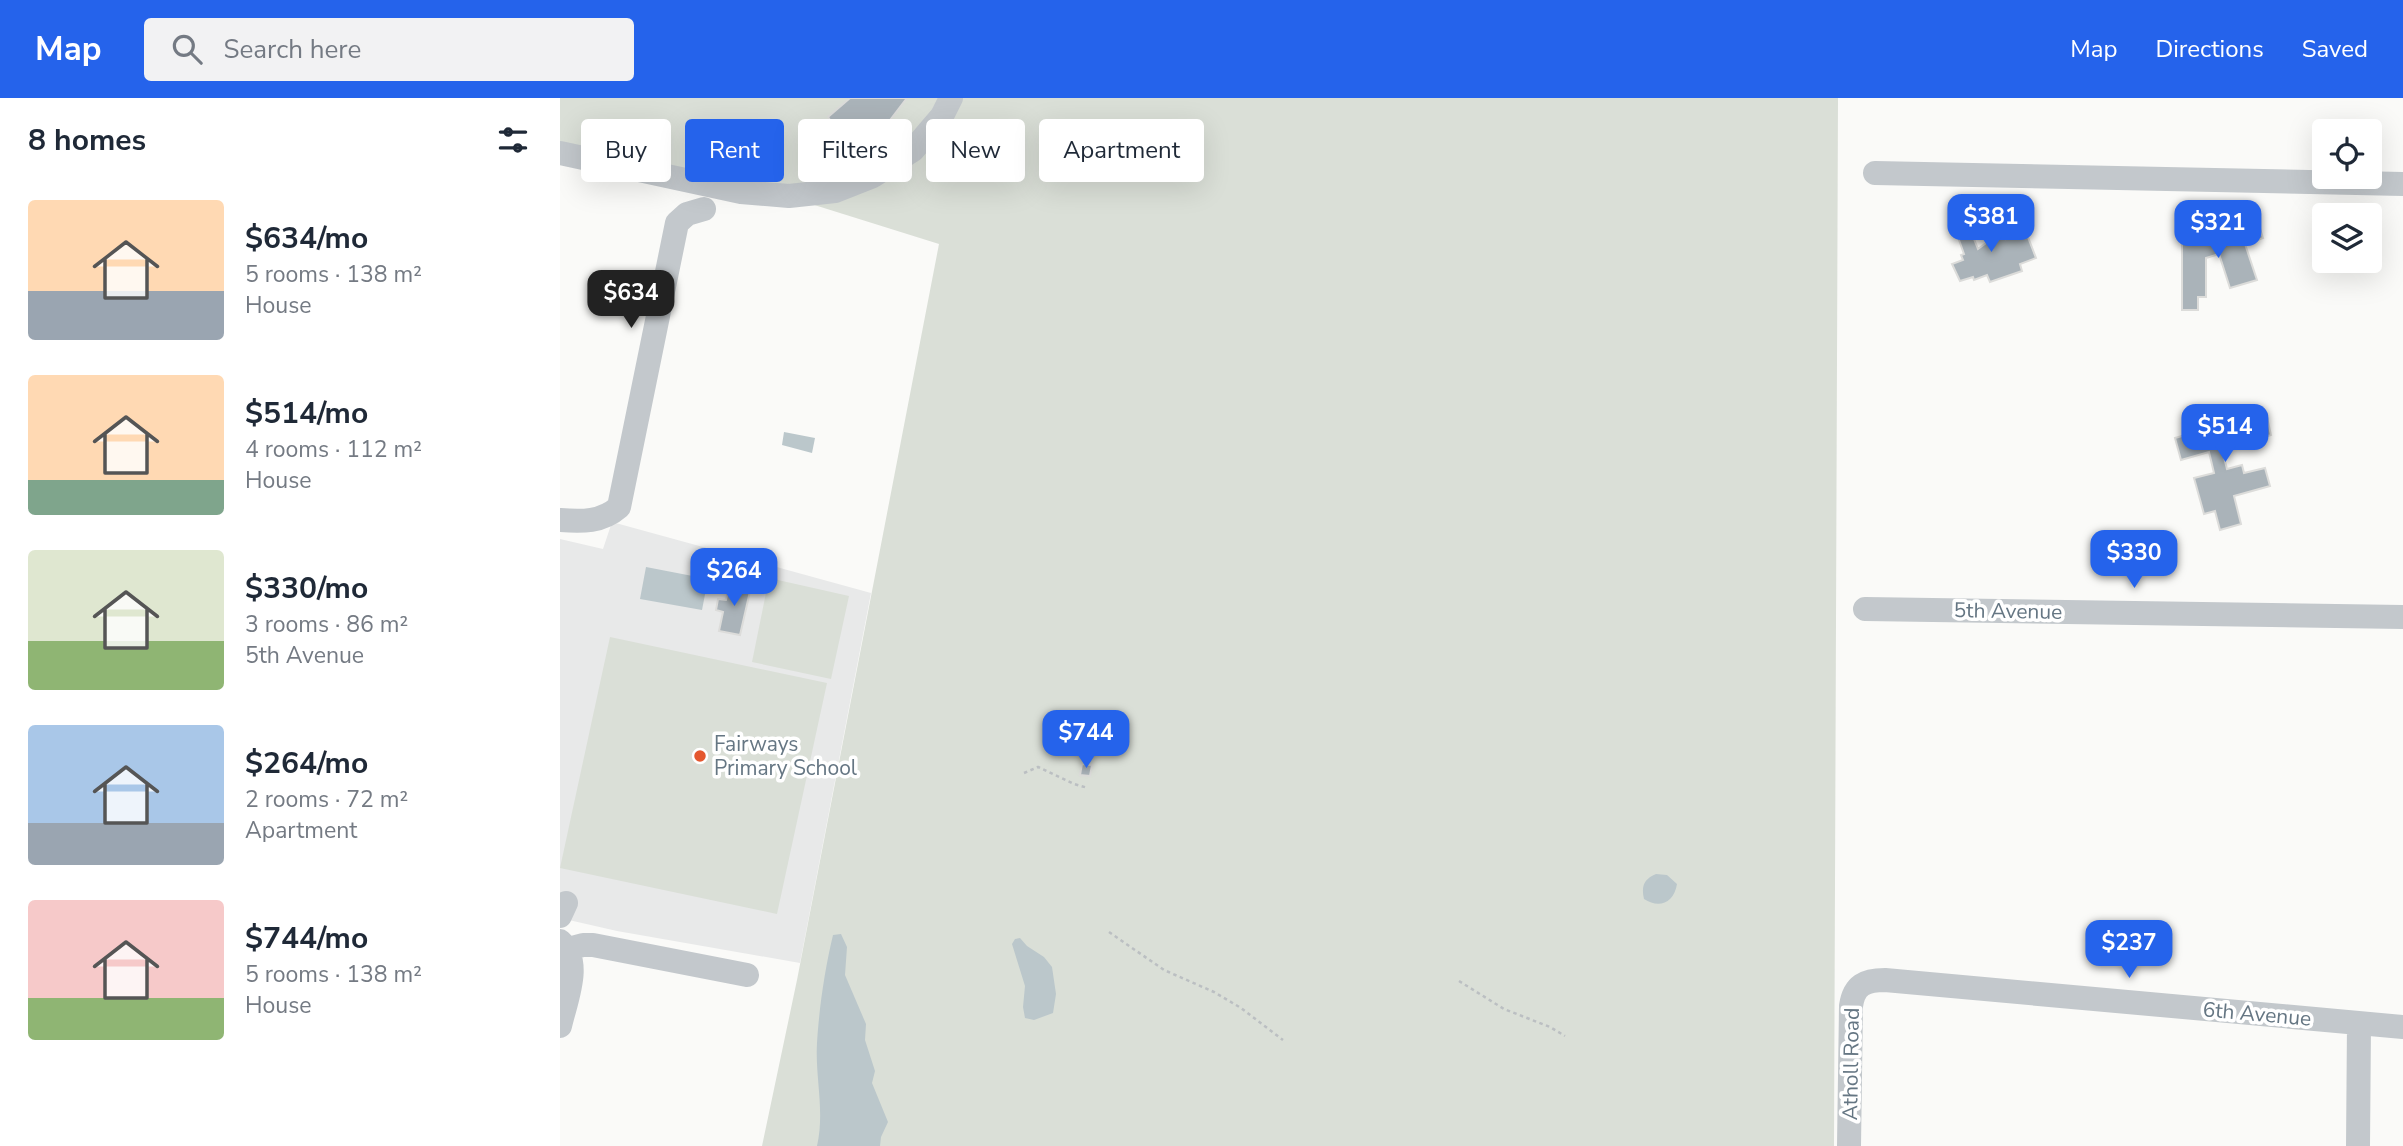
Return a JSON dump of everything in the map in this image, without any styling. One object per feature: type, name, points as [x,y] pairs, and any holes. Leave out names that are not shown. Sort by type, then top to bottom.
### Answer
[{"type":"street","points":[[560,153],[741,192],[789,195],[835,191],[873,176],[913,150],[942,116],[951,98]]},
{"type":"street","points":[[1875,173],[2403,184]]},
{"type":"street","points":[[560,520],[596,520],[619,507],[677,223],[687,214],[704,209]]},
{"type":"street","name":"5th Avenue","points":[[1865,609],[2403,617]]},
{"type":"street","points":[[563,944],[593,945],[747,975]]},
{"type":"street","points":[[560,1026],[572,970],[572,957],[563,944]]},
{"type":"street","name":"6th Avenue","points":[[1860,984],[1885,981],[2403,1027]]},
{"type":"street","name":"Atholl Road","points":[[1849,1146],[1851,1006],[1854,990],[1860,984]]},
{"type":"street","points":[[2358,1146],[2359,1023]]},
{"type":"path","points":[[1024,774],[1038,767],[1088,788]]},
{"type":"path","points":[[1109,932],[1164,970],[1241,1008],[1283,1040]]},
{"type":"path","points":[[1459,981],[1504,1009],[1550,1027],[1565,1036]]},
{"type":"shaded area","points":[[560,98],[1838,98],[1834,1146],[762,1146],[797,980],[939,244],[808,203],[671,180],[671,119],[581,119],[581,165],[560,162]]},
{"type":"shaded area","points":[[784,432],[815,438],[812,453],[782,445]]},
{"type":"shaded area","name":"Fairways Primary School","points":[[612,522],[871,593],[800,963],[617,931],[560,918],[560,539],[603,549]]},
{"type":"shaded area","points":[[646,567],[708,579],[702,610],[640,599]]},
{"type":"shaded area","points":[[769,578],[849,596],[831,679],[752,662]]},
{"type":"shaded area","points":[[610,637],[827,683],[777,914],[560,868]]},
{"type":"shaded area","points":[[1656,874],[1667,875],[1677,884],[1673,896],[1660,904],[1644,899],[1643,894],[1646,881]]},
{"type":"shaded area","points":[[841,934],[847,947],[845,975],[866,1024],[865,1040],[875,1071],[872,1083],[888,1122],[880,1146],[817,1146],[820,1120],[817,1056],[819,1016],[833,935]]},
{"type":"shaded area","points":[[1020,938],[1052,967],[1056,994],[1053,1013],[1034,1020],[1025,1018],[1025,986],[1012,944],[1015,939]]},
{"type":"building","points":[[850,98],[907,98],[891,119],[828,117]]},
{"type":"building","points":[[1970,218],[1978,249],[1986,243],[1985,238],[1997,234],[1999,238],[2005,236],[2006,239],[2009,238],[2007,232],[2020,227],[2022,233],[2026,232],[2036,258],[2020,264],[2022,271],[1990,282],[1987,275],[1960,281],[1952,264],[1963,260],[1961,255],[1964,254],[1953,223]]},
{"type":"building","points":[[2257,219],[2263,238],[2245,244],[2257,280],[2230,288],[2219,254],[2206,258],[2206,297],[2198,297],[2198,310],[2182,310],[2182,240],[2195,239]]},
{"type":"building","points":[[2226,407],[2230,423],[2266,413],[2271,435],[2222,449],[2227,469],[2242,465],[2244,473],[2265,468],[2270,486],[2234,496],[2241,524],[2220,530],[2215,511],[2204,514],[2194,478],[2214,473],[2209,452],[2181,460],[2175,438],[2214,427],[2210,411]]},
{"type":"building","points":[[730,582],[751,587],[740,635],[719,631],[723,612],[716,610],[718,599],[726,600]]},
{"type":"building","points":[[1082,764],[1092,765],[1090,776],[1080,775]]},
{"type":"place","name":"Fairways Primary School","points":[[700,756]]}]
